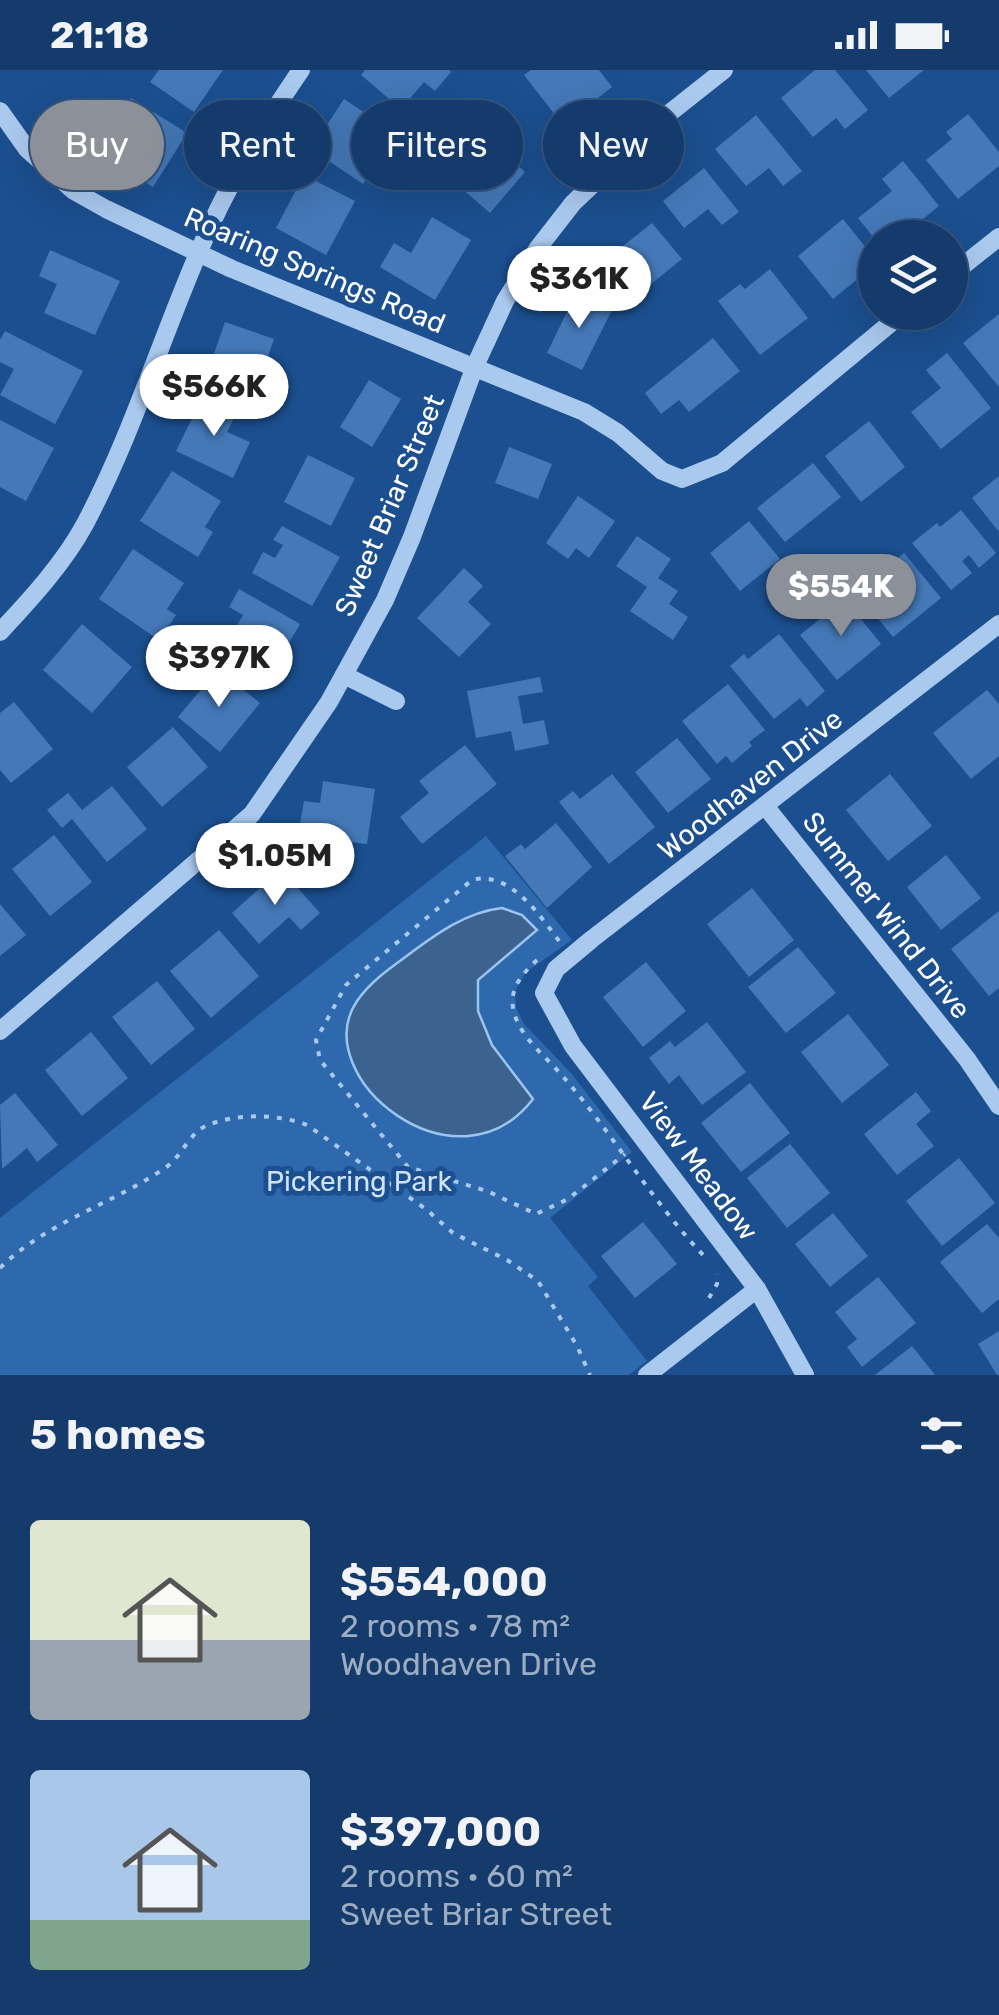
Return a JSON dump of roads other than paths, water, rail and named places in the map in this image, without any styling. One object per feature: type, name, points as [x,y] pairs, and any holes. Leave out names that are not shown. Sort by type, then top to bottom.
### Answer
[{"type":"street","points":[[0,632],[84,525],[125,436],[198,252],[262,128],[302,70]]},
{"type":"street","name":"Sweet Briar Street","points":[[0,1031],[252,814],[306,741],[385,600],[475,366],[505,301],[538,248],[574,204],[662,119],[724,70]]},
{"type":"street","name":"Roaring Springs Road","points":[[0,111],[27,150],[74,191],[232,269],[584,412],[618,433],[662,471],[682,479],[722,463],[882,330]]},
{"type":"street","points":[[968,261],[999,236]]},
{"type":"street","name":"Woodhaven Drive","points":[[544,993],[556,969],[568,959],[999,624]]},
{"type":"street","points":[[344,676],[396,701]]},
{"type":"street","name":"Summer Wind Drive","points":[[766,807],[999,1106]]},
{"type":"street","name":"View Meadow","points":[[544,993],[573,1046],[757,1288],[805,1375]]},
{"type":"street","points":[[647,1375],[757,1288]]},
{"type":"park label","name":"Pickering Park","points":[[359,1181]]}]
